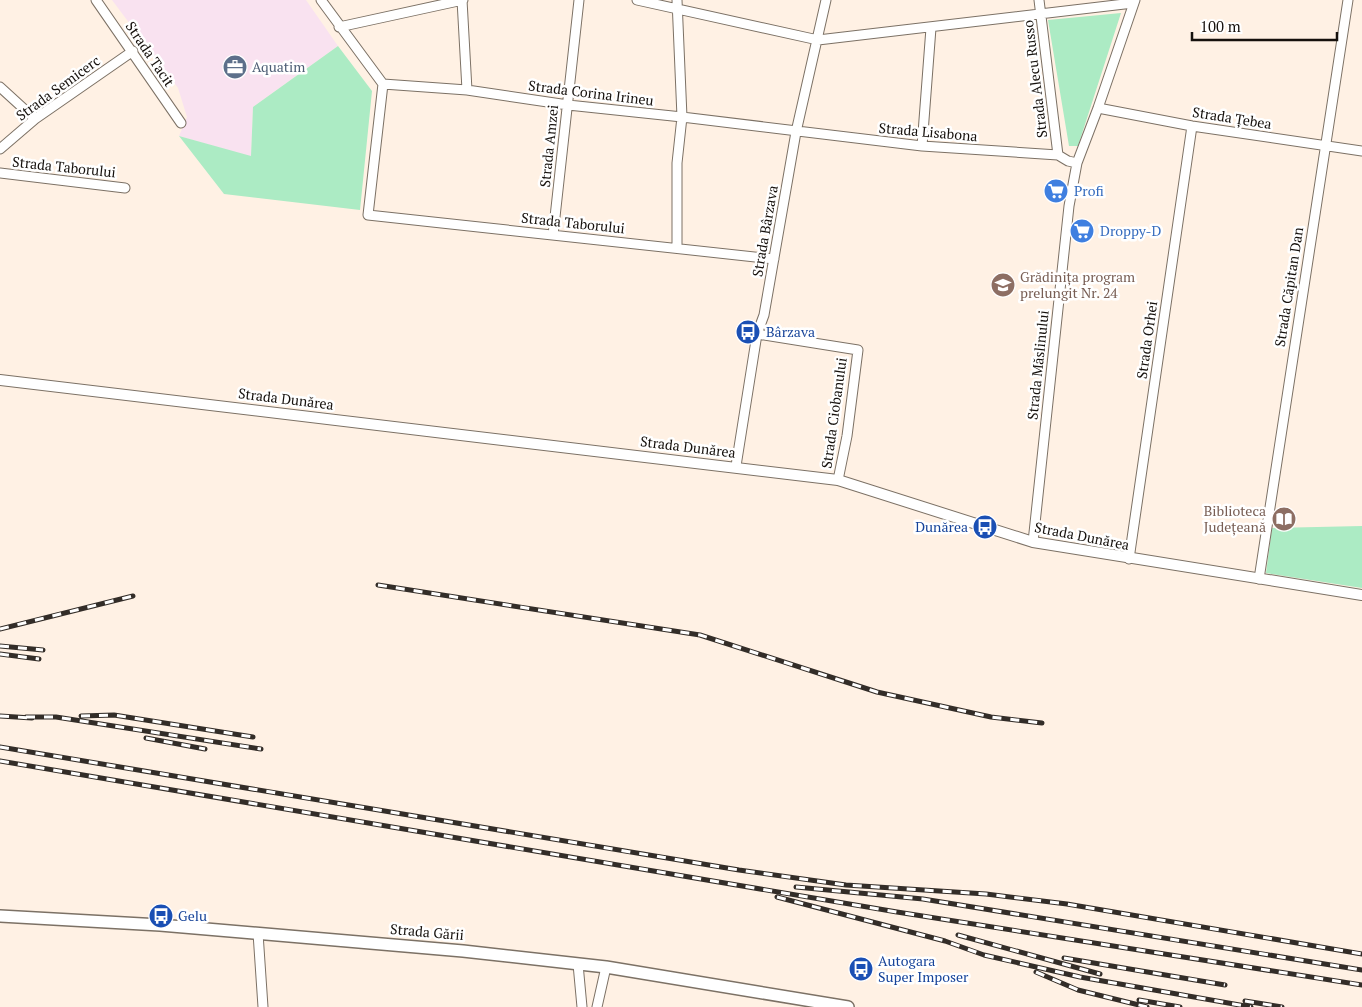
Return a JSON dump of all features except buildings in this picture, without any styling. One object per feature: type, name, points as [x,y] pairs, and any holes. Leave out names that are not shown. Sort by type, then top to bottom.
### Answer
[{"type":"main road","name":"Strada Gării","points":[[0,916],[258,933],[464,951],[606,967],[848,1007]]},
{"type":"street","name":"Strada Tacit","points":[[96,0],[181,123]]},
{"type":"street","points":[[321,0],[339,27],[383,84]]},
{"type":"street","points":[[339,27],[462,0],[467,90]]},
{"type":"street","name":"Strada Amzei","points":[[553,235],[579,0]]},
{"type":"street","points":[[637,0],[678,4],[818,40],[931,28],[1134,2]]},
{"type":"street","name":"Strada Bârzava","points":[[736,466],[757,334],[764,314],[796,132],[826,0]]},
{"type":"street","name":"Strada Alecu Russo","points":[[1039,0],[1058,155]]},
{"type":"street","name":"Strada Căpitan Dan","points":[[1259,579],[1348,0]]},
{"type":"street","name":"Strada Măslinului","points":[[1033,542],[1069,206],[1077,163],[1134,2]]},
{"type":"street","points":[[677,247],[677,163],[682,116],[678,4]]},
{"type":"street","points":[[922,146],[931,28]]},
{"type":"street","name":"Strada Semicerc","points":[[0,148],[34,119],[133,52]]},
{"type":"street","name":"Strada Corina Irineu","points":[[383,84],[467,90],[568,105],[682,116],[796,132]]},
{"type":"street","name":"Strada Taborului","points":[[383,84],[368,215],[774,259]]},
{"type":"street","points":[[0,87],[34,119]]},
{"type":"street","name":"Strada Țebea","points":[[1098,108],[1192,126],[1362,151]]},
{"type":"street","name":"Strada Orhei","points":[[1128,559],[1192,126]]},
{"type":"street","name":"Strada Lisabona","points":[[796,132],[922,146],[1058,155]]},
{"type":"street","points":[[1058,155],[1068,161],[1077,163]]},
{"type":"street","name":"Strada Taborului","points":[[0,173],[125,188]]},
{"type":"street","name":"Strada Ciobanului","points":[[757,334],[858,350],[847,436],[838,480]]},
{"type":"street","name":"Strada Dunărea","points":[[0,380],[736,466],[838,480],[1033,542],[1362,596]]},
{"type":"street","points":[[258,933],[263,1007]]},
{"type":"street","points":[[578,964],[582,1007]]},
{"type":"street","points":[[597,1007],[606,967]]},
{"type":"shaded area","name":"Aquatim","points":[[112,0],[306,0],[338,46],[253,107],[251,157],[179,136],[187,117],[178,88]]},
{"type":"green space","points":[[1121,13],[1078,146],[1069,146],[1048,20]]},
{"type":"green space","points":[[338,46],[372,91],[360,210],[224,194],[179,136],[251,156],[253,107]]},
{"type":"green space","points":[[1362,526],[1362,588],[1266,573],[1272,528]]},
{"type":"railway","points":[[378,585],[700,635],[877,692],[991,717],[1042,723]]},
{"type":"railway","points":[[0,629],[133,596]]},
{"type":"railway","points":[[0,646],[43,650]]},
{"type":"railway","points":[[0,654],[39,659]]},
{"type":"railway","points":[[81,716],[114,715],[253,737]]},
{"type":"railway","points":[[0,716],[32,718]]},
{"type":"railway","points":[[26,717],[56,717],[261,749]]},
{"type":"railway","points":[[146,738],[205,749]]},
{"type":"railway","points":[[0,747],[739,870],[846,885],[986,894],[1067,904],[1362,954]]},
{"type":"railway","points":[[0,761],[897,912],[1362,985]]},
{"type":"railway","points":[[796,887],[923,899],[1362,970]]},
{"type":"railway","points":[[777,897],[945,941],[984,955],[1080,977],[1251,1007]]},
{"type":"railway","points":[[958,935],[1100,974]]},
{"type":"railway","points":[[1064,958],[1225,985]]},
{"type":"railway","points":[[1036,972],[1078,990],[1147,1007]]},
{"type":"railway","points":[[1139,1000],[1180,1007]]},
{"type":"railway","points":[[1245,1001],[1282,1007]]},
{"type":"place","name":"Aquatim","points":[[235,67]]},
{"type":"place","name":"Profi","points":[[1056,191]]},
{"type":"place","name":"Droppy-D","points":[[1082,231]]},
{"type":"place","name":"Grădinița program prelungit Nr. 24","points":[[1003,285]]},
{"type":"place","name":"Bârzava","points":[[748,332]]},
{"type":"place","name":"Biblioteca Județeană","points":[[1284,519]]},
{"type":"place","name":"Dunărea","points":[[985,527]]},
{"type":"place","name":"Gelu","points":[[161,916]]},
{"type":"place","name":"Autogara Super Imposer","points":[[861,969]]}]
